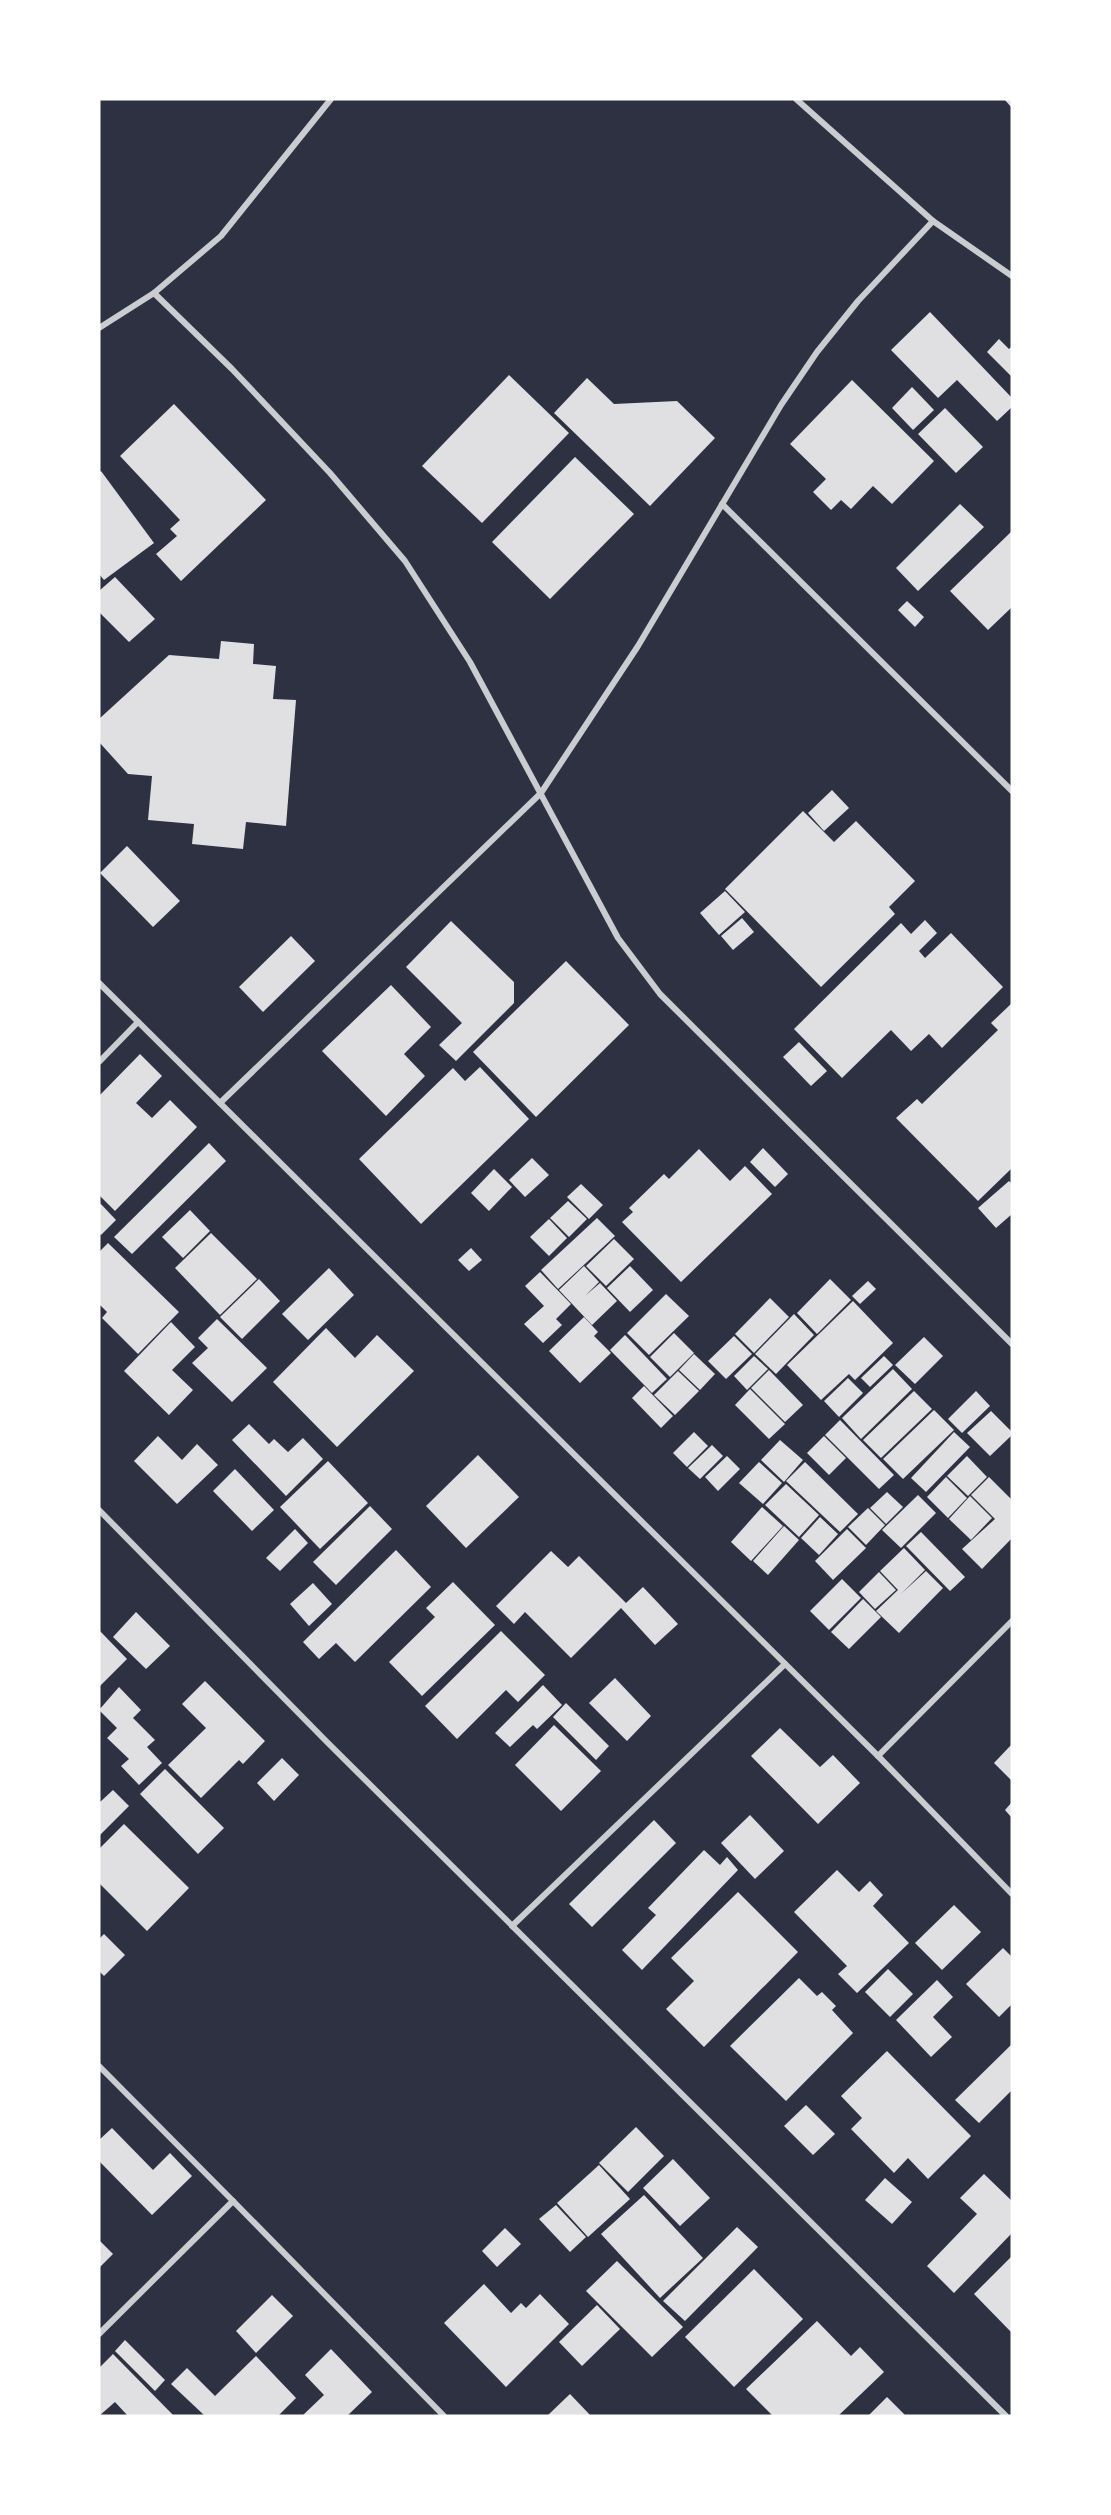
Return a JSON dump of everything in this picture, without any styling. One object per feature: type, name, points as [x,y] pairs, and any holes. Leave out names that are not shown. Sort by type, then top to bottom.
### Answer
[{"type":"street","points":[[99,328],[154,294],[221,236],[331,99]]},
{"type":"street","points":[[796,99],[933,221],[1012,276]]},
{"type":"street","points":[[220,1103],[541,794],[638,646],[781,405],[818,352],[858,301],[933,221]]},
{"type":"street","points":[[154,294],[232,369],[330,473],[405,561],[470,662],[618,938],[660,994],[1012,1344]]},
{"type":"street","points":[[722,504],[1012,791]]},
{"type":"street","points":[[99,983],[879,1756],[1012,1893]]},
{"type":"street","points":[[99,1062],[138,1022]]},
{"type":"street","points":[[99,1510],[512,1926],[1005,2416]]},
{"type":"street","points":[[879,1756],[1012,1621]]},
{"type":"street","points":[[512,1926],[785,1664]]},
{"type":"street","points":[[99,2066],[444,2416]]},
{"type":"street","points":[[99,2334],[233,2201]]},
{"type":"building","points":[[1004,99],[1012,99],[1012,108]]},
{"type":"building","points":[[930,312],[1012,398],[1012,407],[997,421],[957,380],[938,398],[891,350]]},
{"type":"building","points":[[999,339],[1009,349],[1012,346],[1012,377],[987,352]]},
{"type":"building","points":[[509,375],[569,433],[482,523],[422,466]]},
{"type":"building","points":[[587,378],[614,404],[677,401],[715,438],[650,506],[554,413]]},
{"type":"building","points":[[852,380],[934,461],[892,504],[873,486],[851,509],[841,500],[831,510],[813,492],[826,479],[790,444]]},
{"type":"building","points":[[912,387],[934,410],[913,430],[892,408]]},
{"type":"building","points":[[174,404],[266,500],[181,581],[156,554],[177,536],[170,529],[180,520],[120,456]]},
{"type":"building","points":[[945,408],[983,447],[956,473],[918,434]]},
{"type":"building","points":[[575,457],[634,514],[550,599],[492,542]]},
{"type":"building","points":[[101,471],[154,543],[104,580],[99,574],[99,473]]},
{"type":"building","points":[[960,504],[984,527],[918,591],[896,568]]},
{"type":"building","points":[[1012,531],[1012,607],[988,630],[950,591]]},
{"type":"building","points":[[115,577],[155,619],[129,642],[99,612],[99,591]]},
{"type":"building","points":[[907,601],[924,617],[915,627],[898,610]]},
{"type":"building","points":[[221,641],[254,644],[253,664],[276,666],[273,699],[296,700],[286,826],[246,822],[243,849],[192,844],[194,824],[148,820],[152,776],[128,774],[99,742],[99,719],[169,655],[219,659]]},
{"type":"building","points":[[832,790],[849,808],[824,831],[808,813]]},
{"type":"building","points":[[803,811],[834,842],[856,821],[915,881],[889,907],[895,914],[821,987],[725,889]]},
{"type":"building","points":[[127,846],[180,901],[153,927],[100,873]]},
{"type":"building","points":[[725,891],[745,912],[719,935],[700,913]]},
{"type":"building","points":[[742,918],[754,932],[733,950],[721,936]]},
{"type":"building","points":[[925,920],[937,933],[919,951],[925,958],[951,933],[1003,987],[942,1048],[929,1034],[911,1051],[891,1030],[842,1078],[794,1029],[901,923],[911,934]]},
{"type":"building","points":[[451,921],[514,982],[514,1003],[456,1061],[439,1045],[462,1023],[406,967]]},
{"type":"building","points":[[291,936],[315,961],[263,1012],[239,987]]},
{"type":"building","points":[[566,961],[629,1025],[536,1117],[473,1052]]},
{"type":"building","points":[[391,985],[431,1027],[404,1054],[425,1076],[386,1116],[322,1051]]},
{"type":"building","points":[[1012,1003],[1012,1168],[978,1201],[896,1118],[917,1099],[922,1104],[998,1030],[991,1023]]},
{"type":"building","points":[[799,1042],[827,1071],[811,1086],[783,1057]]},
{"type":"building","points":[[140,1054],[162,1076],[136,1103],[152,1118],[170,1100],[197,1127],[115,1211],[99,1195],[99,1096]]},
{"type":"building","points":[[480,1067],[529,1119],[421,1224],[359,1159],[453,1068],[465,1081]]},
{"type":"building","points":[[209,1143],[226,1161],[132,1254],[114,1237]]},
{"type":"building","points":[[763,1148],[788,1174],[775,1187],[750,1162]]},
{"type":"building","points":[[699,1149],[730,1181],[745,1166],[772,1194],[681,1282],[622,1222],[633,1212],[629,1208],[664,1174],[669,1179]]},
{"type":"building","points":[[532,1158],[549,1175],[525,1197],[509,1180]]},
{"type":"building","points":[[494,1169],[512,1187],[489,1211],[471,1193]]},
{"type":"building","points":[[1009,1181],[1012,1184],[1012,1214],[996,1228],[978,1208]]},
{"type":"building","points":[[581,1184],[603,1205],[589,1219],[567,1197]]},
{"type":"building","points":[[568,1201],[587,1219],[569,1237],[550,1218]]},
{"type":"building","points":[[99,1202],[116,1220],[101,1235],[99,1233]]},
{"type":"building","points":[[190,1210],[210,1231],[183,1258],[162,1237]]},
{"type":"building","points":[[597,1218],[615,1236],[558,1289],[541,1270]]},
{"type":"building","points":[[549,1219],[567,1238],[549,1256],[530,1237]]},
{"type":"building","points":[[211,1233],[257,1279],[220,1315],[175,1268]]},
{"type":"building","points":[[614,1239],[634,1259],[606,1286],[586,1266]]},
{"type":"building","points":[[108,1243],[179,1312],[138,1354],[102,1318],[107,1312],[99,1304],[99,1252]]},
{"type":"building","points":[[471,1248],[482,1260],[469,1271],[458,1260]]},
{"type":"building","points":[[584,1266],[599,1282],[585,1296],[600,1283],[617,1301],[592,1325],[559,1290]]},
{"type":"building","points":[[630,1266],[653,1290],[630,1312],[607,1288]]},
{"type":"building","points":[[329,1268],[354,1295],[308,1340],[282,1314]]},
{"type":"building","points":[[540,1272],[571,1304],[556,1319],[562,1325],[543,1343],[524,1324],[544,1306],[525,1286]]},
{"type":"building","points":[[259,1279],[280,1301],[242,1339],[220,1317]]},
{"type":"building","points":[[830,1279],[851,1300],[817,1334],[797,1313]]},
{"type":"building","points":[[868,1281],[876,1289],[860,1304],[852,1296]]},
{"type":"building","points":[[666,1294],[689,1316],[649,1355],[627,1333]]},
{"type":"building","points":[[770,1298],[789,1317],[754,1353],[735,1334]]},
{"type":"building","points":[[853,1301],[893,1343],[855,1380],[849,1374],[821,1400],[787,1365]]},
{"type":"building","points":[[794,1314],[814,1335],[776,1374],[755,1354]]},
{"type":"building","points":[[584,1317],[598,1332],[594,1336],[611,1353],[580,1383],[549,1351]]},
{"type":"building","points":[[217,1319],[267,1368],[232,1402],[192,1363],[208,1348],[198,1338]]},
{"type":"building","points":[[171,1322],[195,1347],[172,1370],[193,1390],[169,1415],[124,1371]]},
{"type":"building","points":[[326,1328],[355,1358],[377,1335],[414,1371],[337,1447],[273,1382]]},
{"type":"building","points":[[674,1333],[694,1353],[670,1377],[650,1357]]},
{"type":"building","points":[[625,1335],[667,1379],[652,1393],[610,1350]]},
{"type":"building","points":[[734,1336],[752,1354],[726,1379],[708,1361]]},
{"type":"building","points":[[924,1337],[943,1356],[915,1384],[895,1365]]},
{"type":"building","points":[[694,1354],[715,1374],[700,1390],[679,1370]]},
{"type":"building","points":[[754,1356],[768,1369],[747,1390],[734,1376]]},
{"type":"building","points":[[884,1356],[893,1365],[870,1387],[861,1378]]},
{"type":"building","points":[[893,1369],[912,1389],[861,1439],[842,1418]]},
{"type":"building","points":[[769,1370],[803,1405],[785,1422],[751,1388]]},
{"type":"building","points":[[678,1371],[699,1391],[675,1415],[654,1395]]},
{"type":"building","points":[[848,1378],[863,1393],[839,1417],[824,1401]]},
{"type":"building","points":[[644,1386],[673,1416],[661,1428],[632,1398]]},
{"type":"building","points":[[750,1389],[785,1424],[769,1439],[735,1405]]},
{"type":"building","points":[[914,1391],[932,1409],[881,1458],[863,1440]]},
{"type":"building","points":[[976,1391],[990,1406],[962,1433],[948,1419]]},
{"type":"building","points":[[934,1410],[954,1430],[903,1479],[883,1459]]},
{"type":"building","points":[[991,1411],[1012,1432],[1012,1435],[990,1456],[967,1433]]},
{"type":"building","points":[[840,1420],[894,1475],[879,1489],[825,1435]]},
{"type":"building","points":[[249,1424],[269,1444],[274,1439],[288,1452],[303,1438],[323,1459],[286,1496],[232,1440]]},
{"type":"building","points":[[694,1432],[708,1446],[687,1467],[673,1453]]},
{"type":"building","points":[[954,1432],[970,1447],[926,1492],[911,1478]]},
{"type":"building","points":[[158,1436],[182,1460],[197,1444],[218,1465],[177,1504],[134,1461]]},
{"type":"building","points":[[824,1436],[846,1458],[829,1475],[807,1453]]},
{"type":"building","points":[[780,1440],[803,1460],[784,1482],[761,1460]]},
{"type":"building","points":[[712,1445],[723,1456],[700,1479],[688,1468]]},
{"type":"building","points":[[478,1455],[519,1497],[466,1548],[426,1506]]},
{"type":"building","points":[[727,1456],[740,1469],[718,1491],[705,1477]]},
{"type":"building","points":[[967,1456],[987,1477],[968,1496],[947,1476]]},
{"type":"building","points":[[328,1461],[368,1503],[320,1549],[280,1507]]},
{"type":"building","points":[[759,1462],[782,1483],[763,1504],[739,1483]]},
{"type":"building","points":[[805,1462],[858,1514],[840,1532],[786,1481]]},
{"type":"building","points":[[235,1469],[274,1510],[252,1531],[213,1491]]},
{"type":"building","points":[[946,1477],[967,1498],[948,1518],[927,1497]]},
{"type":"building","points":[[989,1477],[1012,1500],[1012,1538],[982,1569],[962,1549],[995,1519],[971,1495]]},
{"type":"building","points":[[786,1484],[819,1515],[799,1537],[765,1505]]},
{"type":"building","points":[[887,1492],[903,1507],[886,1524],[870,1508]]},
{"type":"building","points":[[918,1495],[936,1513],[901,1548],[882,1530]]},
{"type":"building","points":[[970,1496],[992,1518],[971,1540],[949,1519]]},
{"type":"building","points":[[370,1506],[392,1529],[336,1585],[313,1562]]},
{"type":"building","points":[[762,1507],[783,1526],[751,1561],[731,1542]]},
{"type":"building","points":[[868,1508],[885,1525],[866,1545],[848,1527]]},
{"type":"building","points":[[820,1517],[838,1534],[819,1555],[801,1538]]},
{"type":"building","points":[[784,1526],[799,1540],[768,1575],[753,1561]]},
{"type":"building","points":[[295,1529],[308,1543],[280,1571],[266,1558]]},
{"type":"building","points":[[847,1529],[866,1548],[833,1580],[815,1561]]},
{"type":"building","points":[[921,1532],[965,1577],[950,1591],[906,1546]]},
{"type":"building","points":[[904,1548],[925,1570],[901,1594],[926,1571],[943,1588],[899,1633],[876,1611],[898,1590],[880,1571]]},
{"type":"building","points":[[396,1550],[431,1587],[355,1662],[336,1643],[319,1659],[303,1642]]},
{"type":"building","points":[[551,1551],[568,1567],[579,1556],[626,1603],[643,1587],[678,1624],[655,1645],[621,1608],[571,1658],[525,1612],[514,1624],[496,1606]]},
{"type":"building","points":[[879,1572],[896,1590],[875,1609],[859,1592]]},
{"type":"building","points":[[842,1579],[861,1598],[829,1630],[810,1611]]},
{"type":"building","points":[[453,1582],[495,1625],[422,1696],[389,1662],[435,1617],[426,1608]]},
{"type":"building","points":[[313,1583],[332,1604],[309,1626],[290,1604]]},
{"type":"building","points":[[863,1599],[881,1617],[849,1649],[831,1632]]},
{"type":"building","points":[[136,1612],[170,1646],[146,1669],[113,1637]]},
{"type":"building","points":[[99,1630],[127,1659],[99,1687]]},
{"type":"building","points":[[501,1631],[545,1675],[518,1702],[506,1690],[457,1739],[425,1706]]},
{"type":"building","points":[[615,1678],[651,1716],[627,1741],[589,1703]]},
{"type":"building","points":[[205,1681],[265,1741],[243,1764],[239,1760],[201,1798],[168,1765],[206,1728],[182,1704]]},
{"type":"building","points":[[543,1685],[562,1705],[537,1729],[533,1725],[510,1747],[495,1733]]},
{"type":"building","points":[[119,1687],[141,1710],[133,1718],[155,1740],[147,1747],[162,1763],[139,1785],[121,1766],[129,1759],[107,1738],[117,1728],[99,1710]]},
{"type":"building","points":[[566,1703],[609,1746],[596,1760],[553,1717]]},
{"type":"building","points":[[554,1725],[601,1771],[561,1811],[515,1765]]},
{"type":"building","points":[[780,1728],[820,1767],[833,1755],[860,1783],[818,1824],[751,1756]]},
{"type":"building","points":[[1012,1744],[1012,1781],[994,1763]]},
{"type":"building","points":[[282,1758],[299,1775],[274,1801],[257,1783]]},
{"type":"building","points":[[165,1769],[224,1828],[198,1854],[140,1794]]},
{"type":"building","points":[[113,1790],[129,1806],[99,1836],[99,1801]]},
{"type":"building","points":[[1012,1802],[1012,1818],[1005,1810]]},
{"type":"building","points":[[750,1815],[784,1851],[755,1879],[721,1843]]},
{"type":"building","points":[[654,1820],[676,1843],[592,1927],[569,1904]]},
{"type":"building","points":[[124,1824],[189,1888],[147,1931],[99,1883],[99,1849]]},
{"type":"building","points":[[704,1850],[720,1865],[727,1857],[738,1870],[642,1970],[622,1950],[656,1915],[648,1908]]},
{"type":"building","points":[[837,1870],[859,1892],[870,1881],[883,1895],[873,1906],[909,1943],[857,1993],[838,1974],[847,1966],[794,1912]]},
{"type":"building","points":[[738,1892],[798,1952],[704,2047],[666,2009],[694,1981],[671,1958]]},
{"type":"building","points":[[954,1905],[981,1932],[942,1970],[915,1943]]},
{"type":"building","points":[[104,1934],[125,1955],[104,1976],[99,1971],[99,1939]]},
{"type":"building","points":[[1003,1948],[1012,1957],[1012,2004],[999,2017],[966,1984]]},
{"type":"building","points":[[888,1969],[913,1994],[890,2017],[865,1992]]},
{"type":"building","points":[[799,1978],[817,1996],[822,1992],[836,2006],[832,2010],[853,2033],[786,2101],[730,2046]]},
{"type":"building","points":[[937,1980],[953,1997],[933,2017],[952,2037],[931,2057],[896,2020]]},
{"type":"building","points":[[1012,2044],[1012,2090],[979,2123],[955,2100]]},
{"type":"building","points":[[887,2051],[971,2136],[928,2179],[908,2158],[894,2173],[851,2129],[862,2118],[841,2096]]},
{"type":"building","points":[[806,2105],[835,2134],[813,2155],[784,2126]]},
{"type":"building","points":[[636,2127],[664,2156],[628,2192],[599,2163]]},
{"type":"building","points":[[112,2128],[153,2170],[170,2153],[192,2176],[152,2215],[99,2161],[99,2140]]},
{"type":"building","points":[[673,2159],[710,2198],[680,2226],[643,2188]]},
{"type":"building","points":[[599,2165],[630,2199],[588,2237],[557,2203]]},
{"type":"building","points":[[984,2174],[1012,2201],[1012,2233],[954,2293],[927,2266],[977,2214],[960,2198]]},
{"type":"building","points":[[885,2178],[912,2202],[892,2224],[865,2200]]},
{"type":"building","points":[[644,2195],[703,2258],[660,2298],[601,2234]]},
{"type":"building","points":[[556,2205],[586,2237],[570,2252],[539,2219]]},
{"type":"building","points":[[737,2227],[758,2247],[685,2321],[663,2301]]},
{"type":"building","points":[[505,2228],[521,2244],[497,2267],[482,2251]]},
{"type":"building","points":[[99,2240],[113,2254],[99,2268]]},
{"type":"building","points":[[1012,2256],[1012,2333],[974,2294]]},
{"type":"building","points":[[617,2261],[683,2327],[652,2357],[586,2291]]},
{"type":"building","points":[[754,2269],[803,2319],[734,2387],[685,2337]]},
{"type":"building","points":[[484,2284],[511,2313],[521,2303],[526,2308],[540,2294],[569,2324],[506,2387],[444,2323]]},
{"type":"building","points":[[272,2295],[293,2316],[256,2353],[236,2331]]},
{"type":"building","points":[[597,2305],[620,2329],[582,2366],[559,2342]]},
{"type":"building","points":[[817,2321],[851,2356],[860,2347],[884,2372],[838,2416],[773,2416],[746,2389]]},
{"type":"building","points":[[125,2340],[165,2380],[155,2391],[115,2351]]},
{"type":"building","points":[[331,2349],[372,2392],[347,2416],[302,2416],[324,2395],[305,2375]]},
{"type":"building","points":[[113,2354],[174,2416],[128,2416],[115,2402],[99,2416],[99,2368]]},
{"type":"building","points":[[256,2356],[296,2398],[278,2416],[205,2416],[171,2384],[187,2368],[215,2396]]},
{"type":"building","points":[[570,2394],[591,2416],[547,2416]]},
{"type":"building","points":[[887,2397],[906,2416],[868,2416]]}]
